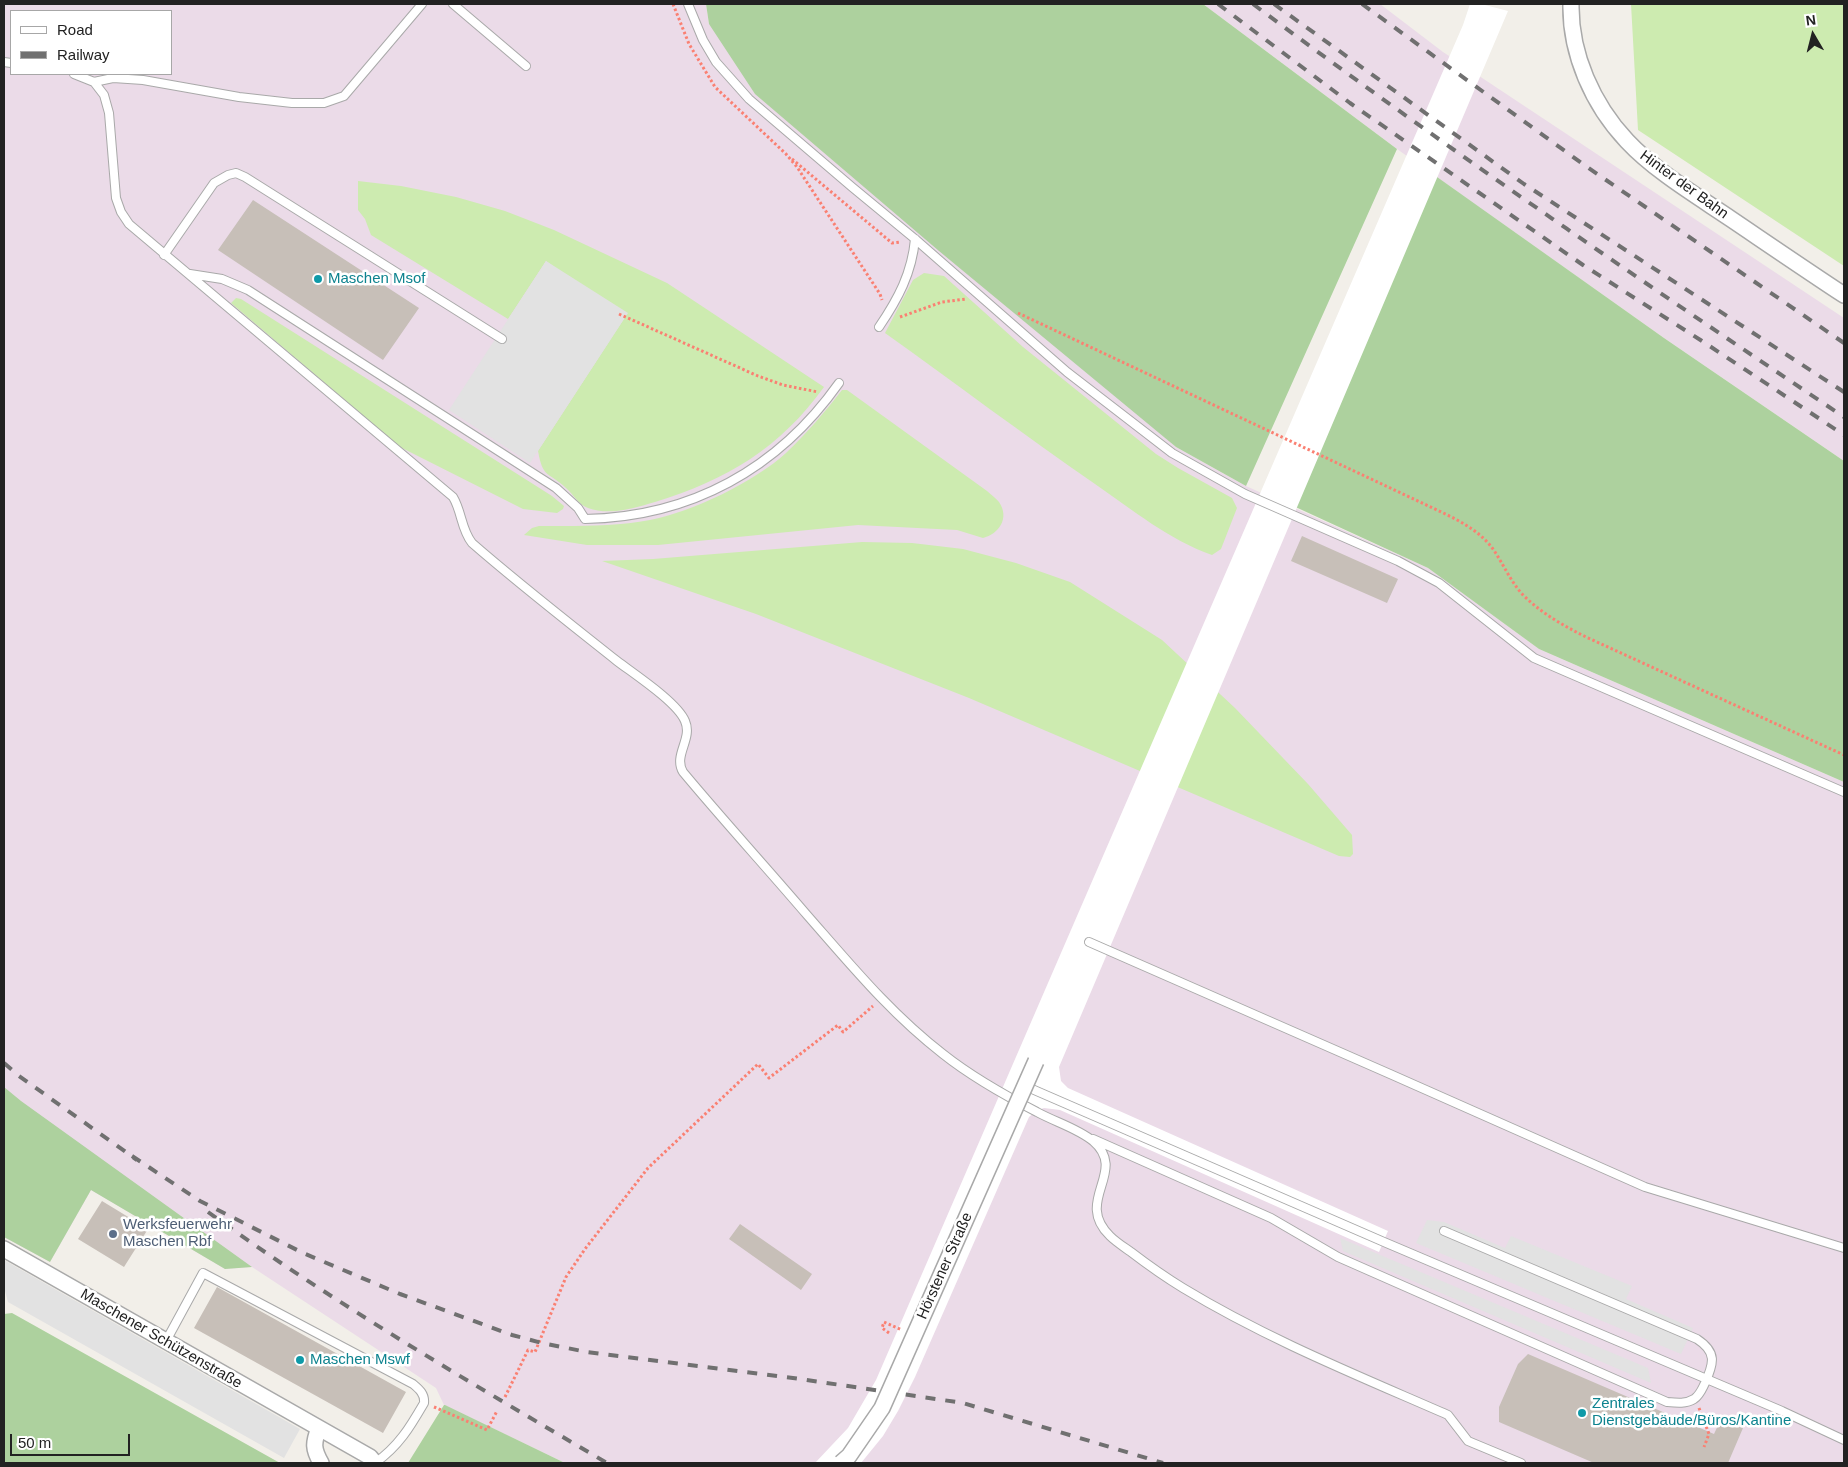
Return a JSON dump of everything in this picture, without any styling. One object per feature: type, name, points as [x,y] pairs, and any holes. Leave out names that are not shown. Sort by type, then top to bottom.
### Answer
[{"type":"street","name":"Hinter der Bahn","points":[[1571,4],[1571,18],[1579,60],[1597,102],[1627,141],[1668,176],[1844,295]]},
{"type":"street","name":"Hörstener Straße","points":[[841,1463],[849,1456],[882,1408],[1036,1060]]},
{"type":"street","name":"Maschener Schützenstraße","points":[[4,1249],[370,1457],[375,1463]]},
{"type":"street","points":[[319,1428],[313,1441],[314,1451],[321,1463]]},
{"type":"lane","points":[[94,82],[113,78],[143,80],[238,97],[292,103],[324,103],[344,96],[422,4]]},
{"type":"lane","points":[[453,4],[526,66]]},
{"type":"lane","points":[[688,4],[703,40],[716,62],[749,99],[915,239],[1068,372],[1172,453],[1245,494],[1398,561],[1439,583],[1534,658],[1844,792]]},
{"type":"lane","points":[[76,75],[94,82],[104,95],[109,113],[116,198],[121,212],[129,224],[453,497],[459,507],[467,537],[472,543],[521,585],[680,712],[688,730],[679,763],[682,772],[882,999],[922,1037],[972,1075],[1038,1113],[1271,1218],[1338,1257],[1667,1402],[1678,1404],[1688,1402],[1700,1394],[1712,1361],[1711,1352],[1706,1345],[1697,1339],[1444,1230]]},
{"type":"lane","points":[[164,255],[214,183],[236,173],[502,339]]},
{"type":"lane","points":[[881,324],[906,282],[914,252],[915,239]]},
{"type":"lane","points":[[190,274],[222,279],[248,290],[556,488],[578,508],[586,519],[611,518],[653,512],[708,493],[731,481],[779,450],[820,409],[839,383]]},
{"type":"lane","points":[[1089,942],[1645,1187],[1844,1248]]},
{"type":"lane","points":[[1025,1086],[1384,1242],[1782,1411],[1844,1440]]},
{"type":"lane","points":[[1084,1135],[1095,1143],[1103,1153],[1106,1164],[1105,1176],[1096,1209],[1100,1225],[1111,1238],[1164,1277],[1203,1300],[1263,1332],[1448,1415],[1468,1441],[1521,1463]]},
{"type":"lane","points":[[166,1341],[203,1273],[413,1384],[425,1397],[424,1403],[405,1434],[390,1452],[375,1463]]},
{"type":"path","points":[[673,4],[689,44],[715,87],[786,154],[892,243],[915,239]]},
{"type":"path","points":[[786,154],[797,167],[836,225],[880,294],[883,303],[881,324],[942,302],[965,298],[974,303]]},
{"type":"path","points":[[1002,315],[1013,312],[1023,314],[1469,526],[1492,549],[1507,574],[1524,596],[1553,620],[1586,638],[1844,755]]},
{"type":"path","points":[[619,314],[732,365],[784,386],[831,394]]},
{"type":"path","points":[[505,1396],[528,1350],[535,1352],[571,1268],[648,1168],[758,1064],[769,1078],[838,1024],[843,1032],[882,999]]},
{"type":"path","points":[[889,1332],[882,1328],[884,1322],[894,1327]]},
{"type":"path","points":[[1695,1398],[1709,1434],[1704,1447]]},
{"type":"path","points":[[424,1403],[487,1430],[497,1411]]},
{"type":"shaded area","points":[[4,4],[706,4],[709,24],[1176,447],[1246,486],[1428,568],[1539,649],[1844,782],[1844,1463],[565,1463],[444,1405],[436,1388],[252,1267],[225,1269],[91,1190],[50,1262],[4,1237]]},
{"type":"shaded area","points":[[1203,4],[1380,4],[1443,52],[1844,318],[1844,461],[1664,338],[1397,149]]},
{"type":"shaded area","points":[[546,261],[628,313],[530,463],[449,410]]},
{"type":"shaded area","points":[[1427,1220],[1444,1222],[1505,1248],[1511,1236],[1632,1286],[1626,1299],[1693,1328],[1681,1354],[1416,1243]]},
{"type":"shaded area","points":[[1340,1238],[1648,1368],[1651,1383],[1343,1251]]},
{"type":"shaded area","points":[[4,1260],[300,1429],[284,1458],[8,1302],[4,1287]]},
{"type":"green space","points":[[706,4],[1203,4],[1397,149],[1246,486],[1176,447],[939,251],[755,94],[709,24]]},
{"type":"green space","points":[[1631,4],[1844,4],[1844,266],[1638,130]]},
{"type":"green space","points":[[1430,172],[1664,338],[1844,461],[1844,782],[1539,649],[1428,568],[1289,504]]},
{"type":"green space","points":[[358,181],[401,186],[456,197],[505,211],[554,230],[667,283],[824,387],[789,428],[750,459],[729,472],[681,493],[639,507],[613,511],[588,508],[544,471],[538,451],[625,317],[546,261],[508,319],[371,235],[365,219],[358,210]]},
{"type":"green space","points":[[924,273],[944,276],[1023,347],[1156,454],[1232,498],[1237,508],[1221,549],[1212,555],[1196,549],[1152,524],[885,333],[913,280]]},
{"type":"green space","points":[[236,298],[241,299],[552,496],[564,506],[563,509],[557,513],[523,509],[400,447],[231,303]]},
{"type":"green space","points":[[842,390],[847,390],[995,498],[1002,508],[1003,514],[1003,519],[998,529],[983,538],[957,530],[858,525],[658,545],[587,545],[524,535],[532,528],[539,526],[609,525],[650,520],[703,503],[740,485],[773,464],[801,438]]},
{"type":"green space","points":[[862,542],[912,543],[963,549],[1016,563],[1070,582],[1162,640],[1235,708],[1308,784],[1352,835],[1353,854],[1350,857],[1339,856],[969,698],[756,614],[602,561],[653,559]]},
{"type":"green space","points":[[4,1087],[252,1267],[225,1269],[91,1190],[50,1262],[4,1237]]},
{"type":"green space","points":[[12,1313],[280,1463],[4,1463],[4,1314]]},
{"type":"green space","points":[[445,1405],[565,1463],[408,1463]]},
{"type":"pier","points":[[1470,4],[1481,4],[1508,11],[1059,1067],[1061,1081],[1068,1088],[1388,1231],[1379,1252],[1060,1110],[1044,1108],[1036,1111],[1029,1117],[915,1377],[883,1436],[861,1463],[815,1463],[848,1428],[876,1380],[1463,25]]},
{"type":"building","name":"Maschen Msof","points":[[253,200],[419,308],[383,360],[218,250]]},
{"type":"building","points":[[1302,536],[1398,579],[1387,603],[1291,561]]},
{"type":"building","name":"Werksfeuerwehr Maschen Rbf","points":[[102,1201],[148,1229],[124,1267],[78,1239]]},
{"type":"building","points":[[740,1224],[812,1274],[801,1290],[729,1239]]},
{"type":"building","name":"Maschen Mswf","points":[[217,1287],[406,1392],[383,1433],[194,1328]]},
{"type":"building","name":"Zentrales Dienstgebäude/Büros/Kantine","points":[[1528,1354],[1714,1434],[1721,1419],[1743,1428],[1728,1463],[1594,1463],[1499,1422],[1499,1407],[1518,1364]]},
{"type":"railway","points":[[1218,4],[1350,103],[1583,265],[1844,435]]},
{"type":"railway","points":[[1253,4],[1546,214],[1844,417]]},
{"type":"railway","points":[[1274,4],[1524,184],[1844,392]]},
{"type":"railway","points":[[1362,4],[1587,167],[1844,343]]},
{"type":"railway","points":[[4,1063],[19,1076],[137,1160]]},
{"type":"railway","points":[[132,1156],[200,1201],[303,1253],[400,1294],[512,1335],[587,1352],[800,1379],[963,1403],[1163,1463]]},
{"type":"railway","points":[[208,1212],[354,1311],[454,1373],[607,1463]]},
{"type":"place","name":"Maschen Msof","points":[[318,279]]},
{"type":"place","name":"Werksfeuerwehr Maschen Rbf","points":[[113,1234]]},
{"type":"place","name":"Maschen Mswf","points":[[300,1360]]},
{"type":"place","name":"Zentrales Dienstgebäude/Büros/Kantine","points":[[1582,1413]]}]
